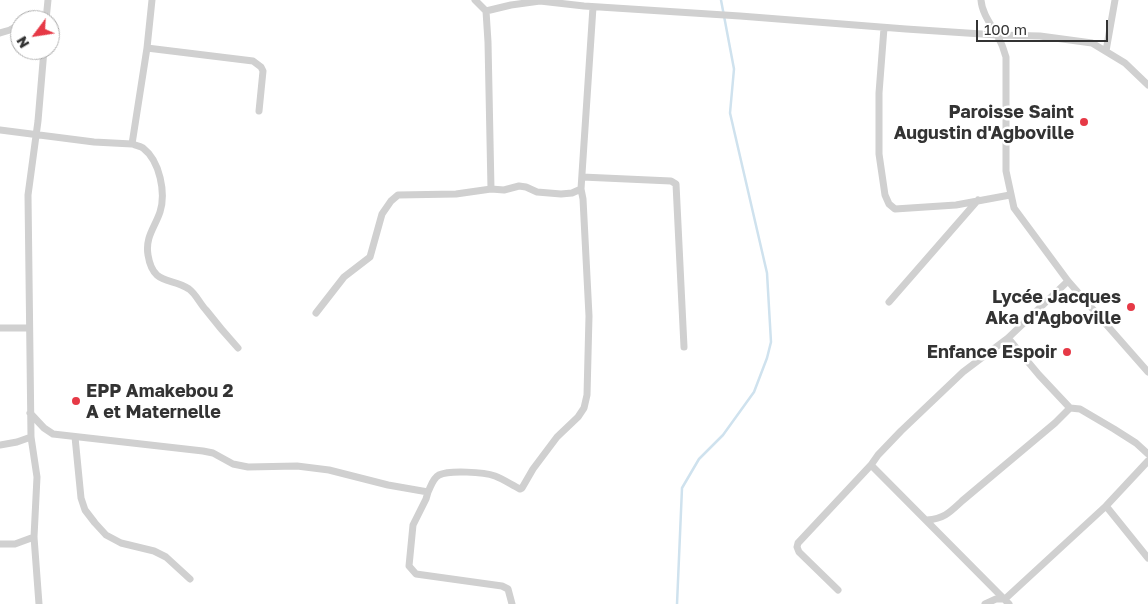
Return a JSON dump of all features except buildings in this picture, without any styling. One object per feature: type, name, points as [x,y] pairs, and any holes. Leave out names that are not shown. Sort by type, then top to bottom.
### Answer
[{"type":"street","points":[[132,144],[147,48],[152,0]]},
{"type":"street","points":[[475,0],[486,12],[490,188]]},
{"type":"street","points":[[982,0],[989,24],[997,35],[1006,57],[1006,171],[1014,208],[1068,281],[1148,372]]},
{"type":"street","points":[[1106,51],[1115,0]]},
{"type":"street","points":[[486,12],[510,5],[540,1],[593,7],[740,16],[884,28],[1040,36],[1092,43],[1125,64],[1148,85]]},
{"type":"street","points":[[512,604],[508,589],[502,586],[412,572],[409,566],[413,525],[437,477],[453,472],[494,476],[520,489],[522,488],[528,476],[557,437],[578,418],[584,408],[587,395],[589,316],[581,190],[593,7]]},
{"type":"street","points":[[884,28],[879,93],[879,154],[885,195],[889,204],[895,209],[956,204],[1010,195]]},
{"type":"street","points":[[147,48],[253,61],[262,67],[263,71],[259,111]]},
{"type":"street","points":[[39,604],[34,537],[36,477],[30,412],[28,195],[43,60]]},
{"type":"street","points":[[0,130],[94,142],[132,144],[143,148],[161,176],[162,196],[160,212],[152,227],[148,243],[151,267],[158,276],[168,282],[190,289],[238,348]]},
{"type":"street","points":[[582,177],[671,181],[676,184],[684,347]]},
{"type":"street","points":[[316,313],[344,278],[370,257],[382,214],[398,195],[456,194],[490,188],[504,190],[519,186],[537,192],[561,194],[581,190]]},
{"type":"street","points":[[889,302],[978,200]]},
{"type":"street","points":[[838,590],[798,552],[798,543],[901,431],[963,372],[1008,338],[1068,281]]},
{"type":"street","points":[[0,328],[28,328]]},
{"type":"street","points":[[1008,338],[1070,408],[1080,410],[1100,420],[1136,442],[1148,454]]},
{"type":"street","points":[[927,520],[940,519],[949,514],[1055,424],[1070,408]]},
{"type":"street","points":[[30,412],[48,432],[53,434],[204,451],[213,453],[233,464],[248,467],[297,466],[329,470],[388,485],[428,492]]},
{"type":"street","points":[[0,444],[17,442],[31,437]]},
{"type":"street","points":[[75,437],[80,498],[85,510],[106,535],[121,543],[154,551],[166,557],[190,579]]},
{"type":"street","points":[[1007,601],[1106,506],[1148,461]]},
{"type":"street","points":[[871,465],[1007,601]]},
{"type":"street","points":[[1106,506],[1148,558]]},
{"type":"street","points":[[0,544],[15,544],[34,537]]},
{"type":"street","points":[[985,604],[996,598],[1007,601]]},
{"type":"waterway","points":[[677,604],[682,488],[699,459],[723,435],[754,392],[771,342],[767,273],[730,113],[734,69],[721,0]]},
{"type":"place","name":"Paroisse Saint Augustin d'Agboville","points":[[1084,122]]},
{"type":"place","name":"Lycée Jacques Aka d'Agboville","points":[[1131,307]]},
{"type":"place","name":"Enfance Espoir","points":[[1067,352]]},
{"type":"place","name":"EPP Amakebou 2 A et Maternelle","points":[[76,401]]}]
